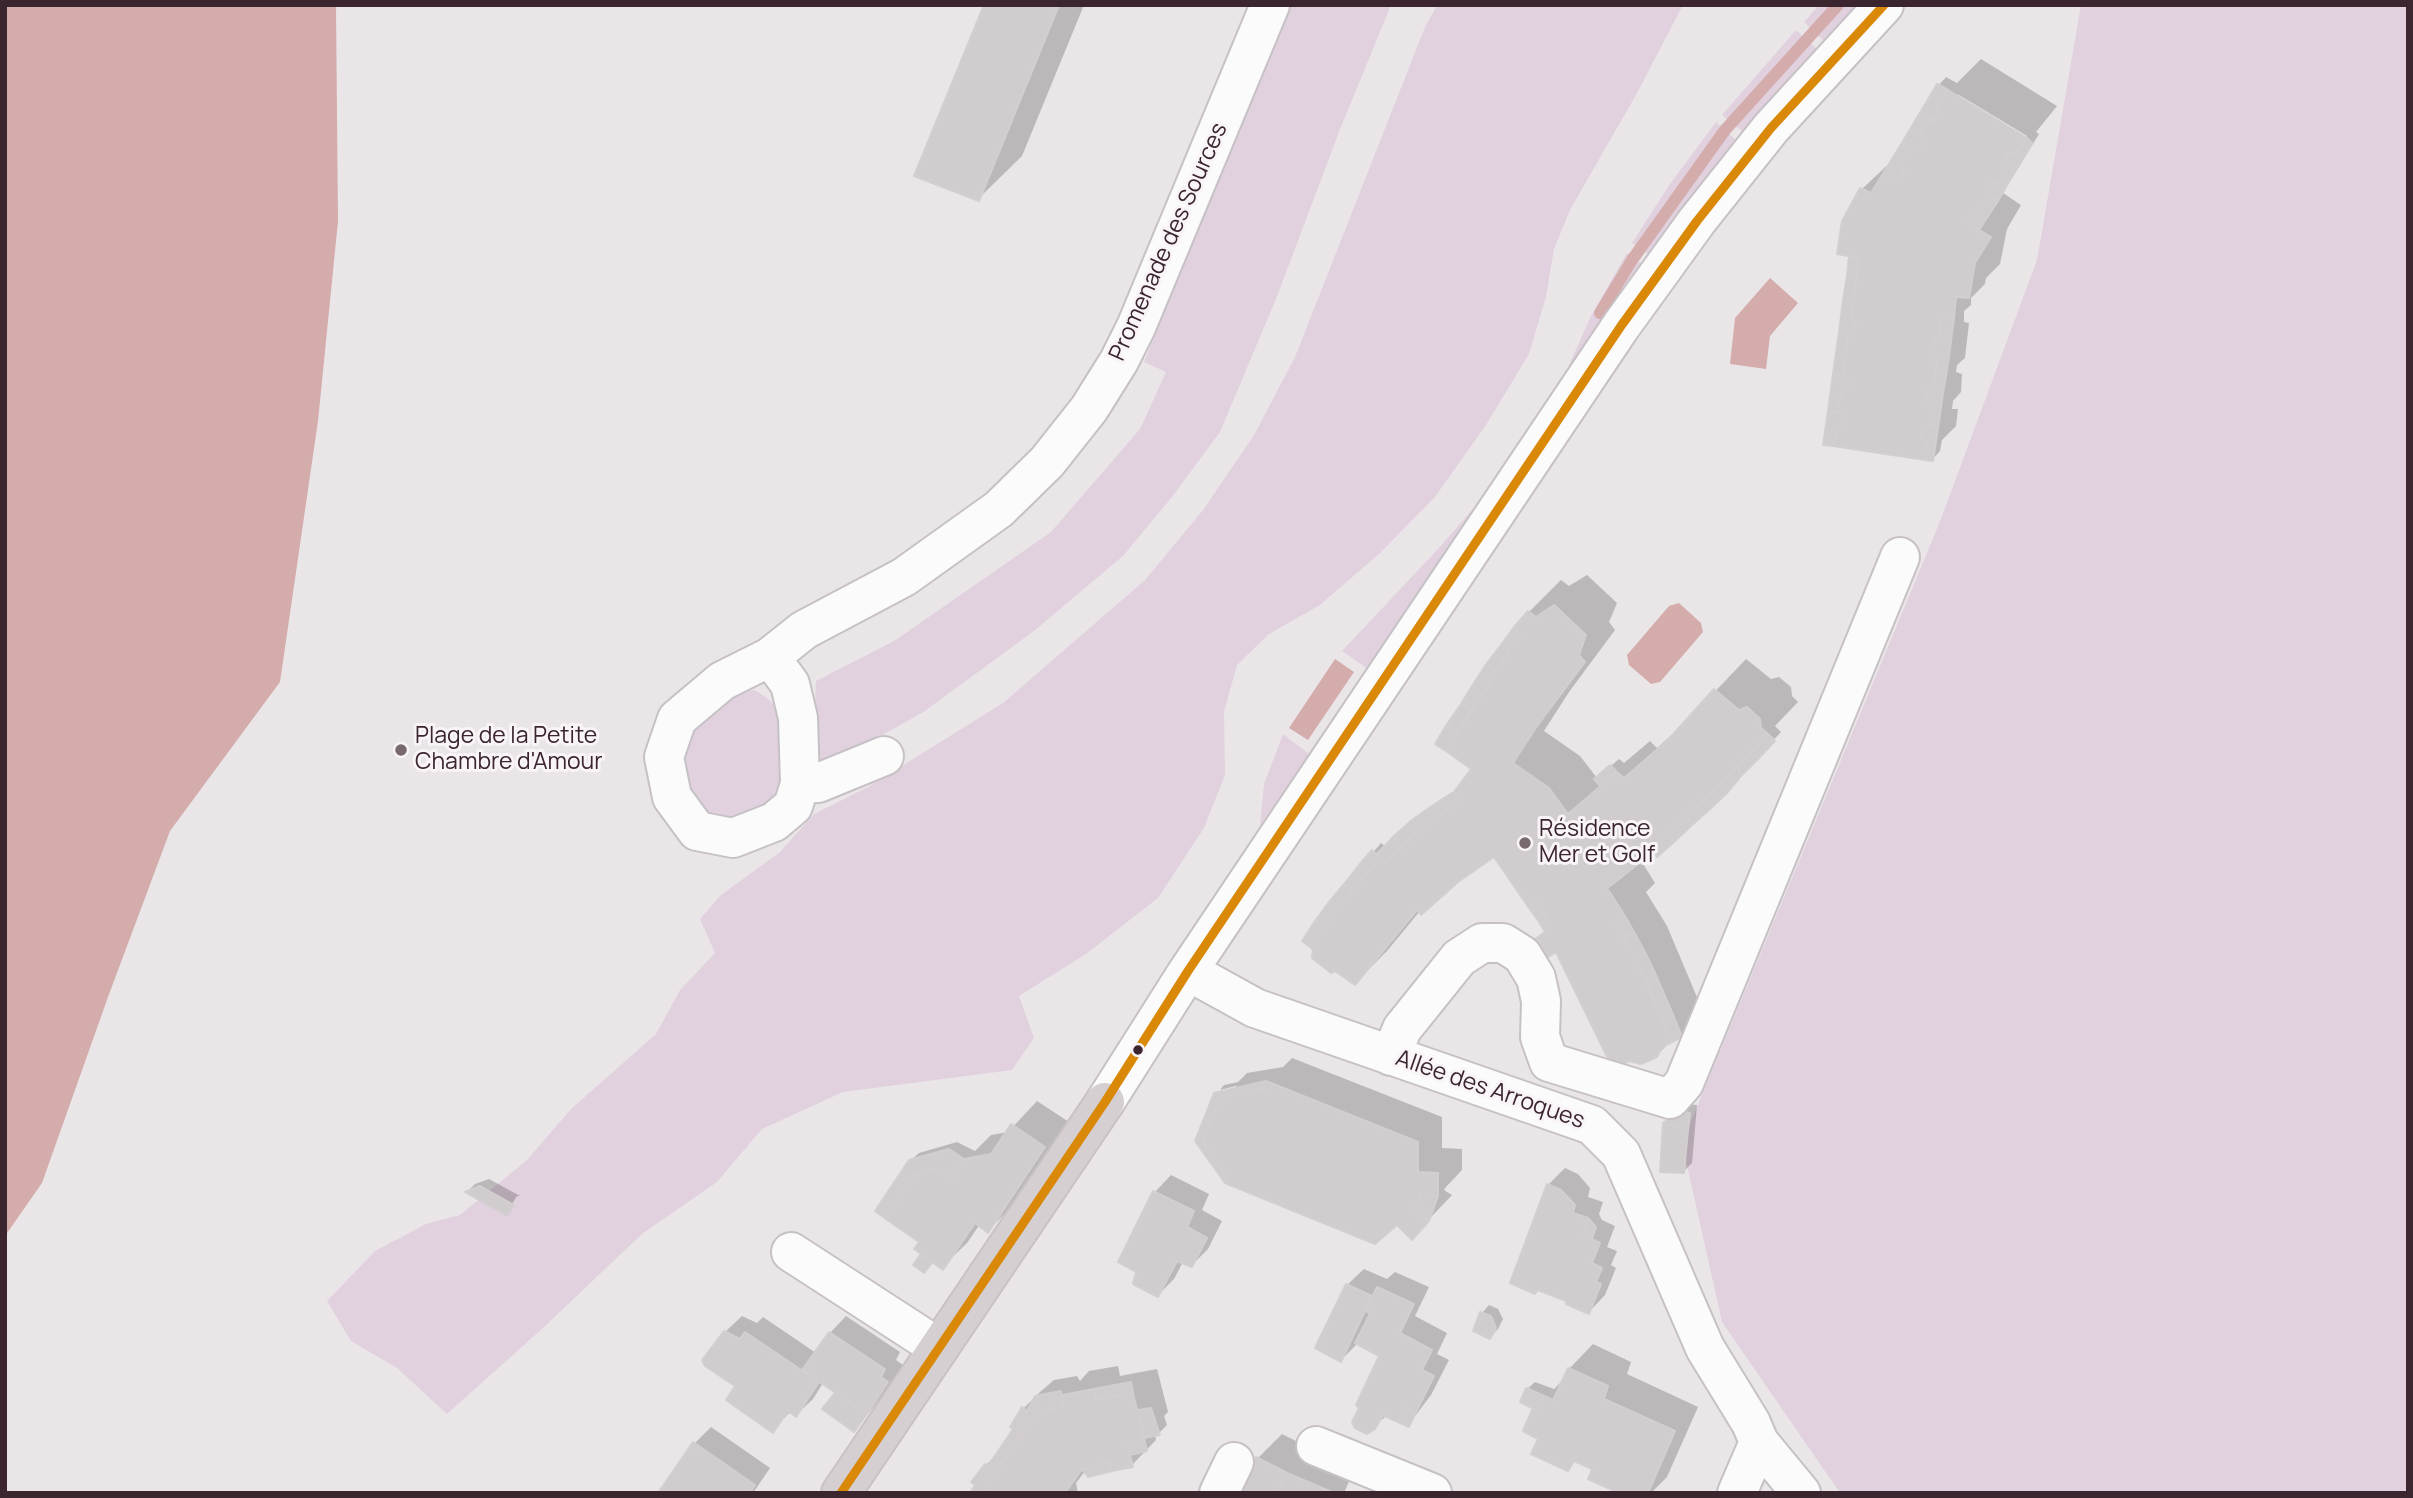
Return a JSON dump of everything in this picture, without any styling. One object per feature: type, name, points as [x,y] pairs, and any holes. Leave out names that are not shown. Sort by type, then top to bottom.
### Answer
[{"type":"main road","points":[[841,1493],[1105,1102]]},
{"type":"street","name":"Promenade des Sources","points":[[800,784],[793,806],[774,822],[733,838],[697,831],[672,797],[664,757],[677,719],[722,681],[770,657],[804,630],[904,577],[999,509],[1047,462],[1089,409],[1119,361],[1136,327],[1270,5]]},
{"type":"street","points":[[1105,1102],[1188,971],[1621,327],[1697,221],[1771,128],[1884,5]]},
{"type":"street","points":[[1391,1056],[1402,1029],[1459,958],[1482,943],[1503,943],[1522,955],[1536,978],[1541,1001],[1540,1037],[1549,1062],[1670,1099],[1684,1083],[1900,557]]},
{"type":"street","points":[[770,657],[790,684],[793,695],[798,718],[800,784],[818,783],[884,756]]},
{"type":"street","name":"Allée des Arroques","points":[[1188,971],[1255,1008],[1592,1125],[1621,1154],[1704,1348],[1751,1423],[1759,1442],[1801,1493]]},
{"type":"street","points":[[791,1252],[939,1348]]},
{"type":"street","points":[[1737,1493],[1759,1442]]},
{"type":"street","points":[[1316,1446],[1432,1493]]},
{"type":"shaded area","points":[[5,5],[336,5],[338,221],[318,421],[280,682],[170,831],[42,1183],[5,1236]]},
{"type":"shaded area","points":[[1290,5],[1391,5],[1339,132],[1276,299],[1220,432],[1172,497],[1123,556],[1034,631],[922,713],[853,751],[821,763],[814,727],[816,681],[894,641],[1051,532],[1140,429],[1166,372],[1144,362]]},
{"type":"shaded area","points":[[1437,5],[1683,5],[1636,95],[1570,210],[1554,249],[1546,297],[1529,354],[1486,425],[1435,497],[1379,554],[1320,605],[1269,634],[1237,665],[1224,712],[1225,775],[1204,828],[1158,898],[1086,954],[1019,996],[1034,1038],[1012,1070],[843,1092],[762,1129],[717,1182],[642,1234],[447,1414],[397,1368],[351,1341],[327,1301],[375,1251],[426,1224],[460,1215],[527,1160],[571,1109],[656,1034],[680,990],[715,953],[700,919],[721,895],[780,852],[814,814],[868,787],[1003,703],[1145,580],[1203,510],[1254,435],[1295,357],[1425,27]]},
{"type":"shaded area","points":[[1819,5],[1859,5],[1825,42],[1804,22]]},
{"type":"shaded area","points":[[2081,5],[2408,5],[2408,1493],[1840,1493],[1722,1322],[1682,1143],[1939,524],[2037,260]]},
{"type":"shaded area","points":[[1796,30],[1818,50],[1743,132],[1722,115]]},
{"type":"shaded area","points":[[1716,122],[1736,140],[1651,256],[1632,243],[1670,184]]},
{"type":"shaded area","points":[[1627,253],[1642,264],[1562,381],[1591,316]]},
{"type":"shaded area","points":[[1770,278],[1798,303],[1770,336],[1766,369],[1730,364],[1735,318]]},
{"type":"shaded area","points":[[1492,487],[1368,669],[1342,651],[1438,549]]},
{"type":"shaded area","points":[[1679,603],[1701,623],[1703,632],[1660,682],[1651,684],[1629,665],[1627,655],[1669,606]]},
{"type":"shaded area","points":[[1335,659],[1354,672],[1308,740],[1289,728]]},
{"type":"shaded area","points":[[754,690],[768,699],[775,708],[785,764],[784,779],[778,794],[753,814],[738,819],[708,815],[697,806],[689,791],[684,763],[688,736],[702,717],[734,697]]},
{"type":"shaded area","points":[[1283,734],[1309,754],[1260,826],[1264,784]]},
{"type":"building","points":[[984,5],[1059,5],[979,201],[914,176]]},
{"type":"building","points":[[1937,84],[1948,90],[1936,109],[1941,112],[1935,122],[1921,111]]},
{"type":"building","points":[[1948,90],[2027,138],[2014,156],[2008,153],[2003,163],[2008,167],[1997,185],[1992,181],[1985,191],[1990,196],[1980,213],[1974,209],[1966,222],[1991,237],[1975,263],[1969,298],[1956,297],[1954,318],[1941,317],[1940,338],[1934,338],[1933,354],[1938,355],[1933,391],[1927,392],[1925,403],[1931,406],[1930,426],[1922,426],[1921,440],[1927,440],[1925,460],[1833,446],[1837,427],[1841,428],[1843,414],[1838,412],[1841,391],[1848,389],[1848,376],[1843,375],[1848,335],[1854,336],[1856,321],[1851,319],[1859,258],[1837,254],[1842,221],[1860,188],[1871,193],[1884,172],[1898,180],[1905,170],[1900,166],[1912,148],[1916,151],[1925,139],[1920,135],[1929,118],[1935,122],[1941,112],[1936,109]]},
{"type":"building","points":[[1921,111],[1929,118],[1920,135],[1925,139],[1916,151],[1903,141]]},
{"type":"building","points":[[2027,138],[2032,143],[2015,171],[2003,163],[2008,153],[2014,156]]},
{"type":"building","points":[[1903,141],[1912,148],[1900,166],[1905,170],[1898,180],[1884,172]]},
{"type":"building","points":[[2008,167],[2015,171],[1998,201],[1985,191],[1992,181],[1997,185]]},
{"type":"building","points":[[1990,196],[1998,201],[1979,230],[1966,222],[1974,209],[1980,213]]},
{"type":"building","points":[[1849,256],[1859,258],[1856,277],[1847,276]]},
{"type":"building","points":[[1847,276],[1856,277],[1853,301],[1843,300]]},
{"type":"building","points":[[1843,300],[1853,301],[1851,319],[1856,321],[1854,336],[1839,332]]},
{"type":"building","points":[[1941,317],[1954,318],[1949,356],[1933,354],[1934,338],[1940,338]]},
{"type":"building","points":[[1839,332],[1848,335],[1846,354],[1836,353]]},
{"type":"building","points":[[1836,353],[1846,354],[1843,375],[1833,374]]},
{"type":"building","points":[[1938,355],[1949,356],[1946,376],[1936,374]]},
{"type":"building","points":[[1833,374],[1848,376],[1848,389],[1841,391],[1838,412],[1828,411]]},
{"type":"building","points":[[1936,374],[1946,376],[1943,393],[1933,391]]},
{"type":"building","points":[[1927,392],[1943,393],[1938,428],[1930,426],[1931,406],[1925,403]]},
{"type":"building","points":[[1828,411],[1843,414],[1841,428],[1837,427],[1833,446],[1823,445]]},
{"type":"building","points":[[1922,426],[1938,428],[1933,461],[1925,460],[1927,440],[1921,440]]},
{"type":"building","points":[[1554,605],[1586,635],[1579,655],[1585,662],[1513,763],[1549,788],[1568,814],[1617,772],[1624,778],[1667,741],[1714,689],[1739,710],[1747,707],[1760,719],[1761,728],[1768,734],[1652,848],[1645,841],[1608,874],[1614,883],[1607,888],[1625,916],[1614,922],[1635,958],[1672,1042],[1662,1047],[1657,1057],[1641,1064],[1629,1061],[1613,1069],[1556,952],[1545,959],[1534,940],[1545,932],[1541,925],[1547,919],[1537,902],[1529,908],[1494,857],[1458,882],[1421,915],[1417,910],[1355,985],[1335,971],[1331,973],[1312,958],[1313,950],[1310,947],[1337,909],[1380,858],[1385,863],[1420,829],[1460,801],[1454,792],[1471,769],[1446,751],[1521,633],[1514,627],[1528,611],[1536,617]]},
{"type":"building","points":[[1514,627],[1521,633],[1509,651],[1501,645]]},
{"type":"building","points":[[1501,645],[1509,651],[1496,671],[1487,663]]},
{"type":"building","points":[[1487,663],[1496,671],[1482,693],[1472,686]]},
{"type":"building","points":[[1472,686],[1482,693],[1470,711],[1461,704]]},
{"type":"building","points":[[1461,704],[1470,711],[1458,731],[1447,724]]},
{"type":"building","points":[[1447,724],[1458,731],[1446,751],[1435,744]]},
{"type":"building","points":[[1768,734],[1775,741],[1759,758],[1753,750]]},
{"type":"building","points":[[1753,750],[1759,758],[1741,776],[1737,767]]},
{"type":"building","points":[[1610,765],[1617,772],[1601,787],[1594,779]]},
{"type":"building","points":[[1737,767],[1741,776],[1727,793],[1720,784]]},
{"type":"building","points":[[1720,784],[1727,793],[1709,810],[1703,800]]},
{"type":"building","points":[[1454,792],[1460,801],[1439,815],[1432,806]]},
{"type":"building","points":[[1703,800],[1709,810],[1692,825],[1686,815]]},
{"type":"building","points":[[1432,806],[1439,815],[1420,829],[1412,820]]},
{"type":"building","points":[[1686,815],[1692,825],[1674,842],[1667,834]]},
{"type":"building","points":[[1412,820],[1420,829],[1402,845],[1394,836]]},
{"type":"building","points":[[1667,834],[1674,842],[1657,857],[1652,848]]},
{"type":"building","points":[[1394,836],[1402,845],[1385,863],[1377,854]]},
{"type":"building","points":[[1645,841],[1652,852],[1633,868],[1627,857]]},
{"type":"building","points":[[1372,850],[1380,858],[1367,873],[1359,865]]},
{"type":"building","points":[[1627,857],[1633,868],[1614,883],[1608,874]]},
{"type":"building","points":[[1359,865],[1367,873],[1352,891],[1344,884]]},
{"type":"building","points":[[1344,884],[1352,891],[1337,909],[1329,902]]},
{"type":"building","points":[[1329,902],[1337,909],[1324,928],[1315,921]]},
{"type":"building","points":[[1537,902],[1547,919],[1541,925],[1529,908]]},
{"type":"building","points":[[1625,916],[1634,932],[1623,937],[1614,922]]},
{"type":"building","points":[[1315,921],[1324,928],[1310,947],[1302,941]]},
{"type":"building","points":[[1634,932],[1645,952],[1635,958],[1623,937]]},
{"type":"building","points":[[1645,952],[1655,973],[1645,979],[1635,958]]},
{"type":"building","points":[[1655,973],[1664,994],[1654,998],[1645,979]]},
{"type":"building","points":[[1664,994],[1674,1017],[1663,1022],[1654,998]]},
{"type":"building","points":[[1674,1017],[1682,1037],[1672,1042],[1663,1022]]},
{"type":"building","points":[[1266,1081],[1418,1142],[1418,1172],[1438,1173],[1438,1196],[1421,1193],[1415,1210],[1429,1221],[1412,1240],[1397,1225],[1375,1244],[1225,1183],[1228,1178],[1202,1141],[1221,1097],[1264,1089]]},
{"type":"building","points":[[1266,1081],[1264,1089],[1221,1097],[1202,1141],[1228,1178],[1225,1183],[1195,1141],[1214,1093]]},
{"type":"building","points":[[1679,1111],[1690,1113],[1688,1130],[1663,1123]]},
{"type":"building","points":[[1663,1123],[1688,1130],[1684,1173],[1660,1172]]},
{"type":"building","points":[[1011,1124],[1045,1147],[988,1233],[975,1223],[943,1270],[914,1249],[919,1242],[886,1219],[914,1175],[937,1168],[953,1177],[964,1159],[991,1154]]},
{"type":"building","points":[[949,1149],[964,1159],[953,1177],[937,1168],[914,1175],[886,1219],[875,1211],[909,1160]]},
{"type":"building","points":[[1547,1184],[1561,1190],[1575,1205],[1573,1213],[1588,1218],[1583,1235],[1600,1243],[1592,1263],[1602,1268],[1596,1282],[1601,1284],[1589,1314],[1538,1290],[1535,1294],[1510,1283]]},
{"type":"building","points":[[480,1186],[514,1205],[507,1216],[465,1192]]},
{"type":"building","points":[[1153,1191],[1194,1211],[1187,1227],[1207,1238],[1192,1267],[1177,1261],[1158,1297],[1133,1284],[1136,1272],[1118,1262]]},
{"type":"building","points":[[1421,1193],[1438,1196],[1429,1221],[1415,1210]]},
{"type":"building","points":[[1588,1218],[1596,1227],[1592,1239],[1583,1235]]},
{"type":"building","points":[[920,1255],[932,1263],[924,1273],[913,1265]]},
{"type":"building","points":[[1346,1284],[1372,1296],[1341,1362],[1315,1348]]},
{"type":"building","points":[[1377,1287],[1414,1304],[1400,1333],[1432,1350],[1422,1370],[1434,1376],[1415,1414],[1403,1408],[1398,1422],[1383,1415],[1375,1429],[1367,1434],[1355,1428],[1352,1422],[1359,1408],[1356,1405],[1379,1356],[1355,1343],[1370,1314],[1366,1311]]},
{"type":"building","points":[[1480,1312],[1491,1316],[1496,1328],[1490,1339],[1473,1331]]},
{"type":"building","points":[[724,1331],[740,1339],[745,1332],[819,1382],[796,1417],[788,1411],[773,1433],[726,1400],[735,1386],[705,1366],[702,1360]]},
{"type":"building","points":[[829,1332],[885,1369],[881,1377],[888,1382],[867,1414],[802,1370]]},
{"type":"building","points":[[1568,1368],[1608,1386],[1604,1399],[1675,1431],[1648,1493],[1619,1493],[1588,1479],[1592,1469],[1574,1461],[1568,1471],[1531,1454],[1538,1439],[1523,1431],[1532,1410],[1538,1411],[1544,1396],[1553,1400]]},
{"type":"building","points":[[1131,1382],[1133,1393],[1096,1399],[1094,1389]]},
{"type":"building","points":[[1526,1388],[1544,1396],[1538,1411],[1520,1402]]},
{"type":"building","points":[[1094,1389],[1096,1399],[1133,1393],[1144,1438],[1127,1444],[1133,1467],[1112,1471],[1109,1462],[1082,1469],[1065,1493],[982,1493],[1036,1412],[1063,1406],[1063,1395]]},
{"type":"building","points":[[1061,1391],[1063,1406],[1036,1412],[982,1493],[970,1493],[975,1485],[971,1482],[985,1464],[988,1466],[1013,1429],[1010,1427],[1022,1407],[1027,1411],[1035,1396]]},
{"type":"building","points":[[835,1393],[867,1414],[854,1432],[822,1409]]},
{"type":"building","points":[[1151,1408],[1160,1435],[1144,1438],[1138,1410]]},
{"type":"building","points":[[1403,1408],[1415,1414],[1409,1427],[1398,1422]]},
{"type":"building","points":[[1144,1438],[1147,1451],[1130,1455],[1127,1444]]},
{"type":"building","points":[[693,1442],[755,1485],[750,1493],[658,1493]]},
{"type":"building","points":[[1256,1457],[1287,1473],[1277,1493],[1238,1493]]},
{"type":"building","points":[[1109,1462],[1112,1471],[1088,1477],[1082,1469]]},
{"type":"building","points":[[1287,1473],[1334,1493],[1277,1493]]},
{"type":"waterway","points":[[1600,313],[1632,260],[1725,130],[1838,5]]},
{"type":"transit line","points":[[841,1493],[1105,1102],[1188,971],[1621,326],[1697,221],[1771,128],[1884,5]]},
{"type":"place","name":"Plage de la Petite Chambre d'Amour","points":[[401,750]]},
{"type":"place","name":"Résidence Mer et Golf","points":[[1525,843]]}]
